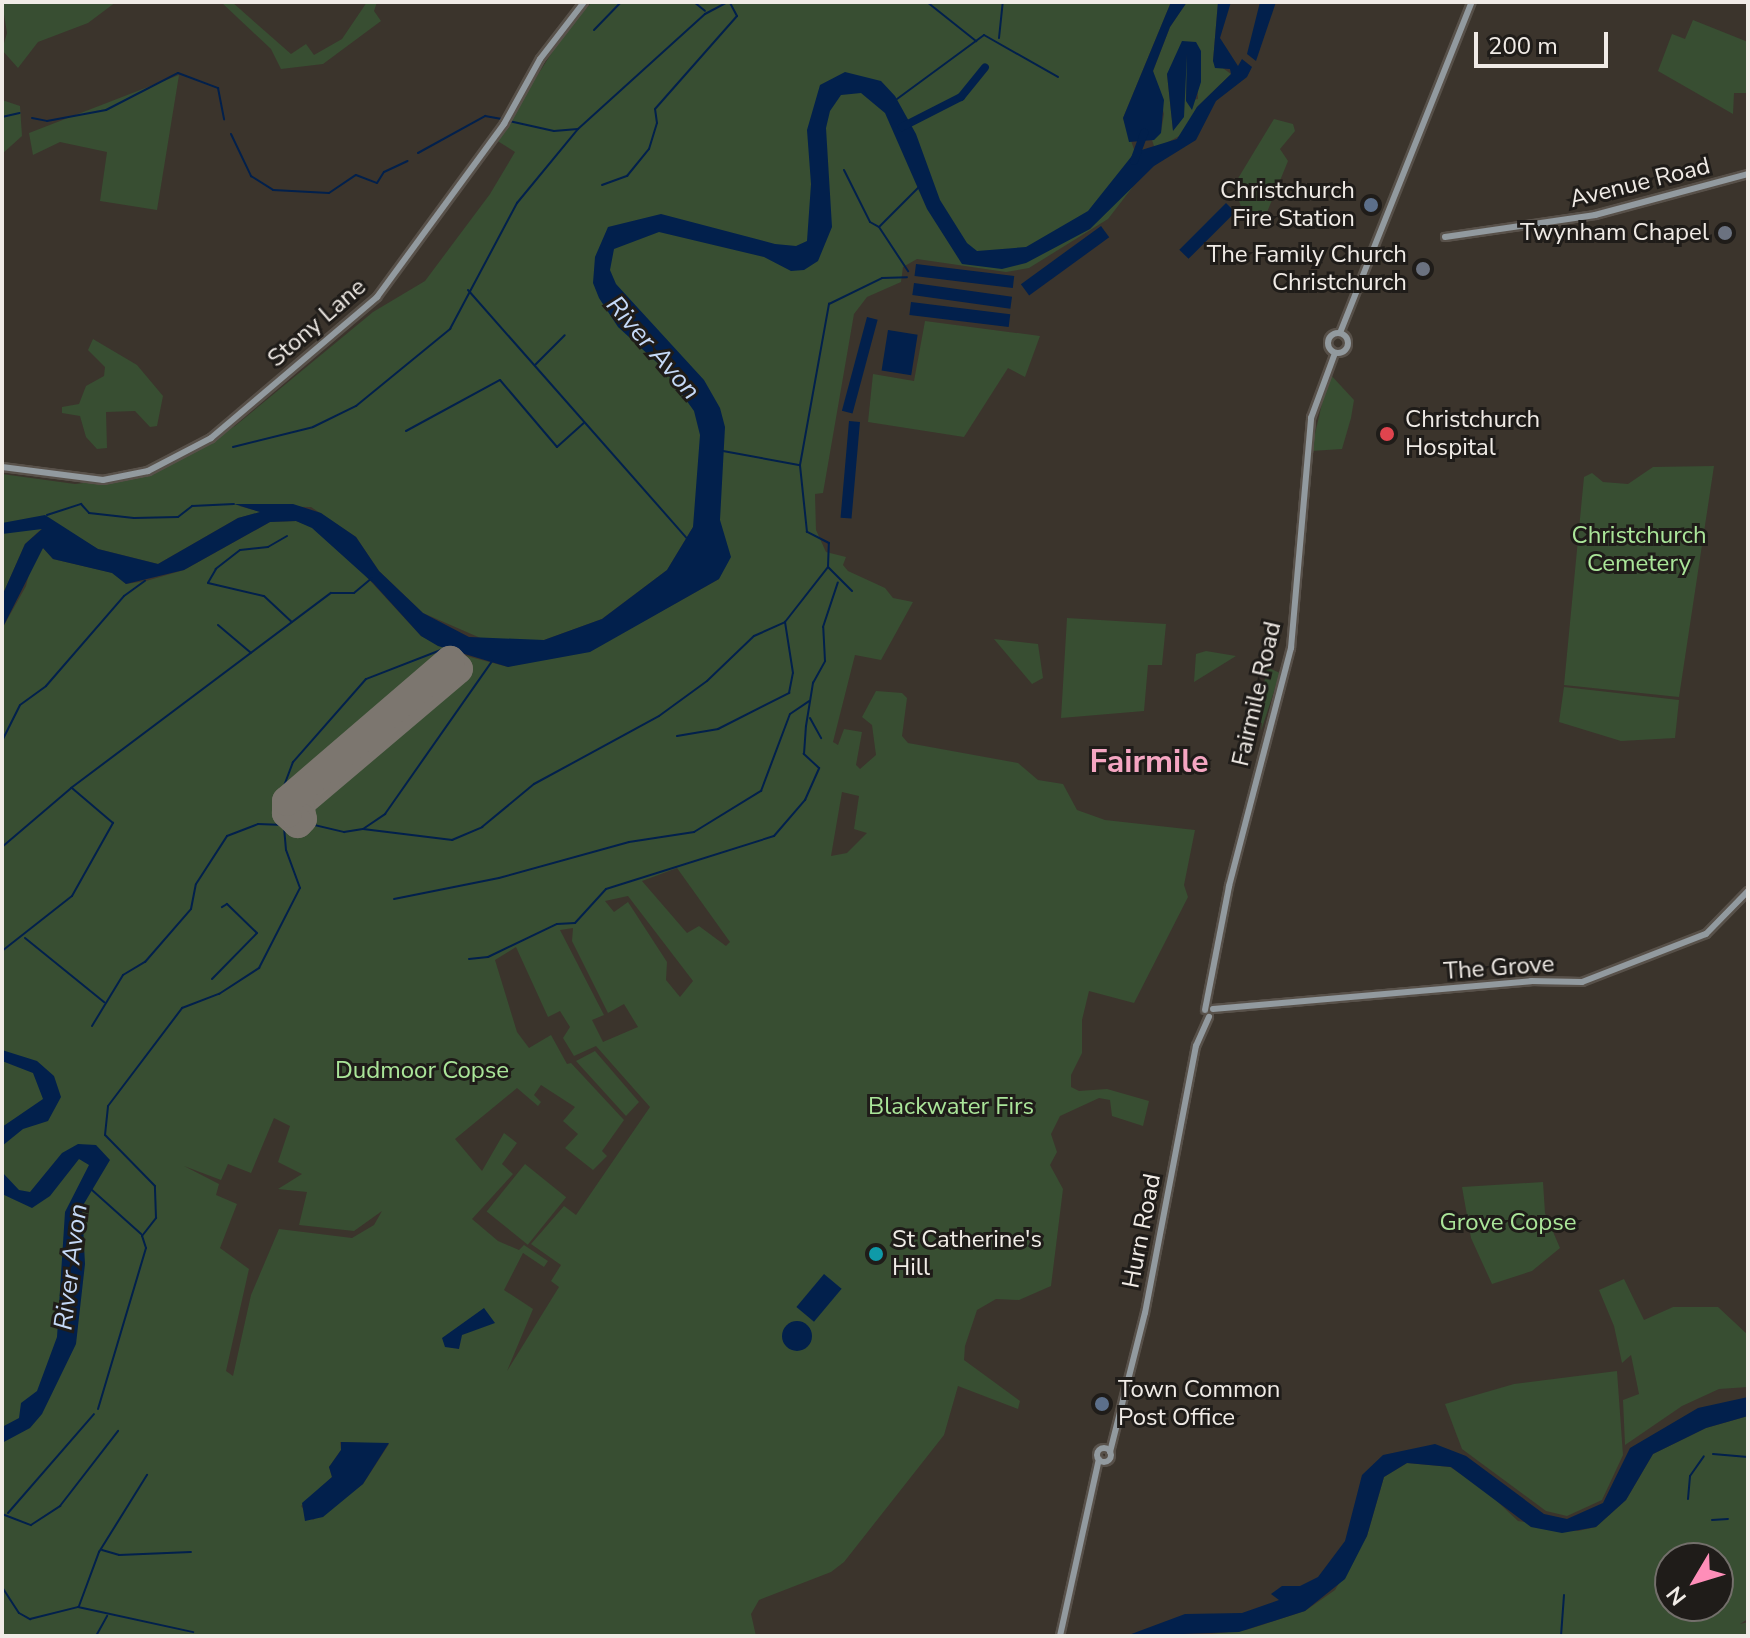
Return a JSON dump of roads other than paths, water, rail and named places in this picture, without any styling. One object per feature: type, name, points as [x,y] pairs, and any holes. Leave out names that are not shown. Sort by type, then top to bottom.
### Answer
[{"type":"main road","name":"Stony Lane","points":[[2,467],[103,480],[148,471],[211,438],[358,316],[386,286],[504,124],[540,59],[584,2]]},
{"type":"main road","points":[[1340,333],[1348,346],[1335,353],[1327,341],[1340,333],[1472,2]]},
{"type":"main road","name":"Avenue Road","points":[[1445,237],[1595,215],[1748,174]]},
{"type":"main road","name":"Fairmile Road","points":[[1209,1012],[1207,994],[1233,869],[1291,648],[1309,430],[1335,353]]},
{"type":"main road","name":"The Grove","points":[[1209,1012],[1531,981],[1582,982],[1706,934],[1748,891]]},
{"type":"main road","name":"Hurn Road","points":[[1108,1450],[1127,1396],[1203,1028],[1209,1012]]},
{"type":"main road","points":[[1102,1460],[1098,1451],[1108,1450]]},
{"type":"main road","points":[[1060,1636],[1102,1460],[1108,1450]]},
{"type":"water","points":[[1171,2],[1187,2],[1170,27],[1153,71],[1164,100],[1161,133],[1154,140],[1129,142],[1123,118]]},
{"type":"water","points":[[1218,2],[1231,2],[1220,38],[1238,66],[1242,59],[1252,67],[1247,77],[1216,101],[1196,140],[1154,166],[1090,229],[1026,263],[1002,269],[962,264],[927,209],[885,113],[861,93],[841,95],[830,111],[826,128],[832,227],[818,261],[804,270],[791,271],[764,257],[659,232],[614,249],[610,270],[616,284],[704,380],[720,408],[725,427],[720,520],[731,557],[719,579],[590,652],[508,667],[438,646],[421,636],[373,583],[312,528],[296,521],[270,522],[184,570],[126,584],[112,573],[53,559],[43,548],[2,629],[2,596],[25,544],[42,529],[2,534],[2,523],[45,515],[98,549],[158,564],[238,518],[260,512],[234,504],[293,504],[321,513],[356,537],[379,571],[423,613],[469,637],[544,640],[602,619],[667,570],[693,527],[700,435],[694,411],[664,369],[618,327],[599,298],[593,283],[595,257],[608,227],[661,214],[775,244],[796,246],[807,241],[811,184],[807,130],[820,85],[845,72],[881,81],[895,96],[916,134],[940,200],[967,243],[977,251],[1026,247],[1088,211],[1135,152],[1177,139],[1197,107],[1231,74],[1230,69],[1215,68],[1213,61]]},
{"type":"water","points":[[1260,2],[1276,2],[1256,61],[1247,54]]},
{"type":"water","points":[[1182,41],[1196,42],[1201,51],[1201,82],[1192,110],[1186,101],[1187,53],[1184,117],[1173,131],[1167,74]]},
{"type":"water","points":[[1226,203],[1235,212],[1189,259],[1179,250]]},
{"type":"water","points":[[1101,226],[1109,237],[1029,296],[1021,284]]},
{"type":"water","points":[[916,264],[1014,276],[1013,288],[915,276]]},
{"type":"water","points":[[914,283],[1012,297],[1010,309],[912,295]]},
{"type":"water","points":[[911,302],[1010,314],[1009,327],[909,315]]},
{"type":"water","points":[[867,317],[878,320],[853,414],[842,411]]},
{"type":"water","points":[[888,330],[918,335],[911,375],[882,370]]},
{"type":"water","points":[[849,421],[860,422],[852,519],[841,518]]},
{"type":"water","points":[[2,1050],[37,1061],[54,1076],[61,1097],[48,1121],[23,1129],[2,1146],[2,1127],[43,1099],[33,1073],[2,1061]]},
{"type":"water","points":[[78,1144],[96,1145],[110,1160],[82,1207],[85,1264],[76,1344],[42,1414],[30,1428],[2,1443],[2,1427],[19,1418],[21,1403],[37,1391],[57,1337],[65,1212],[89,1165],[79,1159],[50,1196],[32,1208],[2,1194],[2,1172],[19,1190],[30,1192],[62,1153]]},
{"type":"water","points":[[824,1274],[842,1289],[814,1322],[796,1307]]},
{"type":"water","points":[[484,1308],[495,1323],[462,1335],[459,1349],[445,1347],[442,1338]]},
{"type":"water","points":[[797,1321],[808,1325],[812,1336],[808,1347],[797,1351],[786,1347],[782,1336],[786,1325]]},
{"type":"water","points":[[1748,1397],[1748,1416],[1706,1428],[1653,1454],[1626,1500],[1596,1527],[1562,1533],[1531,1527],[1451,1467],[1407,1463],[1384,1477],[1367,1536],[1345,1579],[1305,1611],[1239,1632],[1126,1636],[1185,1614],[1242,1613],[1279,1600],[1271,1594],[1282,1586],[1300,1586],[1318,1577],[1345,1541],[1362,1475],[1383,1455],[1435,1444],[1466,1456],[1544,1514],[1567,1519],[1603,1503],[1630,1448],[1698,1408]]},
{"type":"water","points":[[341,1442],[389,1443],[363,1484],[323,1517],[305,1521],[302,1503],[332,1477],[329,1467],[341,1450]]},
{"type":"waterway","points":[[594,30],[621,2]]},
{"type":"waterway","points":[[694,2],[705,11]]},
{"type":"waterway","points":[[509,121],[554,131],[578,129],[705,14],[728,2]]},
{"type":"waterway","points":[[927,2],[976,41]]},
{"type":"waterway","points":[[999,38],[1003,2]]},
{"type":"waterway","points":[[602,185],[627,176],[649,149],[657,123],[655,109],[737,16],[730,3]]},
{"type":"waterway","points":[[897,99],[984,35],[1058,77]]},
{"type":"waterway","name":"River Avon","points":[[902,127],[961,97],[985,67]]},
{"type":"waterway","points":[[32,118],[47,121],[106,110],[178,73],[218,88],[224,119]]},
{"type":"waterway","points":[[2,117],[20,113]]},
{"type":"waterway","points":[[418,153],[485,116],[502,119]]},
{"type":"waterway","points":[[233,447],[313,427],[356,406],[450,329],[517,203],[578,129]]},
{"type":"waterway","name":"River Avon","points":[[1134,161],[1144,133]]},
{"type":"waterway","points":[[231,134],[251,176],[273,190],[329,193],[356,175],[377,183],[384,172],[408,161]]},
{"type":"waterway","points":[[844,170],[870,222],[879,227],[908,271]]},
{"type":"waterway","points":[[880,226],[918,188]]},
{"type":"waterway","points":[[363,829],[452,840],[482,827],[534,784],[659,716],[707,681],[754,636],[785,622],[828,567],[829,543],[807,532],[800,465],[829,304],[882,278],[907,277]]},
{"type":"waterway","points":[[468,290],[687,538]]},
{"type":"waterway","points":[[535,365],[565,335]]},
{"type":"waterway","points":[[406,431],[500,380],[557,447],[584,423]]},
{"type":"waterway","points":[[723,451],[799,465]]},
{"type":"waterway","points":[[47,515],[81,504],[89,513],[134,518],[178,517],[192,506],[234,504]]},
{"type":"waterway","points":[[287,536],[268,547],[240,550],[216,569],[208,583],[264,596],[292,622]]},
{"type":"waterway","points":[[828,567],[852,591]]},
{"type":"waterway","points":[[2,847],[71,788],[331,593],[354,593],[372,578]]},
{"type":"waterway","points":[[2,741],[20,705],[46,686],[124,596],[145,581]]},
{"type":"waterway","points":[[469,959],[488,957],[557,924],[575,923],[606,889],[774,836],[805,800],[819,768],[804,754],[806,726],[813,683],[825,661],[823,627],[838,582]]},
{"type":"waterway","points":[[677,736],[718,729],[789,693],[793,673],[785,622]]},
{"type":"waterway","points":[[218,625],[251,653]]},
{"type":"waterway","points":[[446,648],[366,679],[293,762],[278,802],[289,819],[344,832],[363,829],[385,814],[492,661]]},
{"type":"waterway","points":[[394,899],[499,878],[629,842],[694,832],[761,791],[790,714],[809,701]]},
{"type":"waterway","points":[[810,718],[821,738]]},
{"type":"waterway","points":[[2,951],[72,896],[113,823],[72,788]]},
{"type":"waterway","points":[[92,1026],[123,975],[145,962],[191,909],[196,884],[227,836],[258,824],[284,825],[289,820]]},
{"type":"waterway","points":[[98,1409],[146,1248],[142,1236],[156,1218],[155,1186],[105,1135],[108,1106],[182,1008],[219,994],[259,968],[300,888],[286,850],[284,825]]},
{"type":"waterway","points":[[212,979],[257,933],[227,904],[222,907]]},
{"type":"waterway","points":[[25,938],[104,1002]]},
{"type":"waterway","points":[[92,1190],[141,1234]]},
{"type":"waterway","points":[[8,1513],[94,1414]]},
{"type":"waterway","points":[[2,1514],[31,1525],[60,1506],[118,1431]]},
{"type":"waterway","points":[[1713,1454],[1748,1457]]},
{"type":"waterway","points":[[1688,1499],[1690,1476],[1704,1456]]},
{"type":"waterway","points":[[79,1606],[99,1552],[147,1475]]},
{"type":"waterway","points":[[1712,1520],[1728,1519]]},
{"type":"waterway","points":[[102,1550],[119,1555],[191,1552]]},
{"type":"waterway","points":[[2,1587],[19,1613],[30,1619],[78,1607],[193,1632]]},
{"type":"waterway","points":[[1561,1636],[1564,1595]]},
{"type":"waterway","points":[[96,1636],[107,1616]]},
{"type":"place","name":"Christchurch Fire Station","points":[[1371,205]]},
{"type":"place","name":"Twynham Chapel","points":[[1725,233]]},
{"type":"place","name":"The Family Church Christchurch","points":[[1423,269]]},
{"type":"place","name":"Christchurch Hospital","points":[[1387,434]]},
{"type":"place","name":"St Catherine's Hill","points":[[876,1254]]},
{"type":"place","name":"Town Common Post Office","points":[[1102,1404]]},
{"type":"district","name":"Fairmile","points":[[1149,762]]},
{"type":"park label","name":"Christchurch Cemetery","points":[[1639,550]]},
{"type":"park label","name":"Dudmoor Copse","points":[[422,1071]]},
{"type":"park label","name":"Blackwater Firs","points":[[951,1107]]},
{"type":"park label","name":"Grove Copse","points":[[1508,1223]]}]
